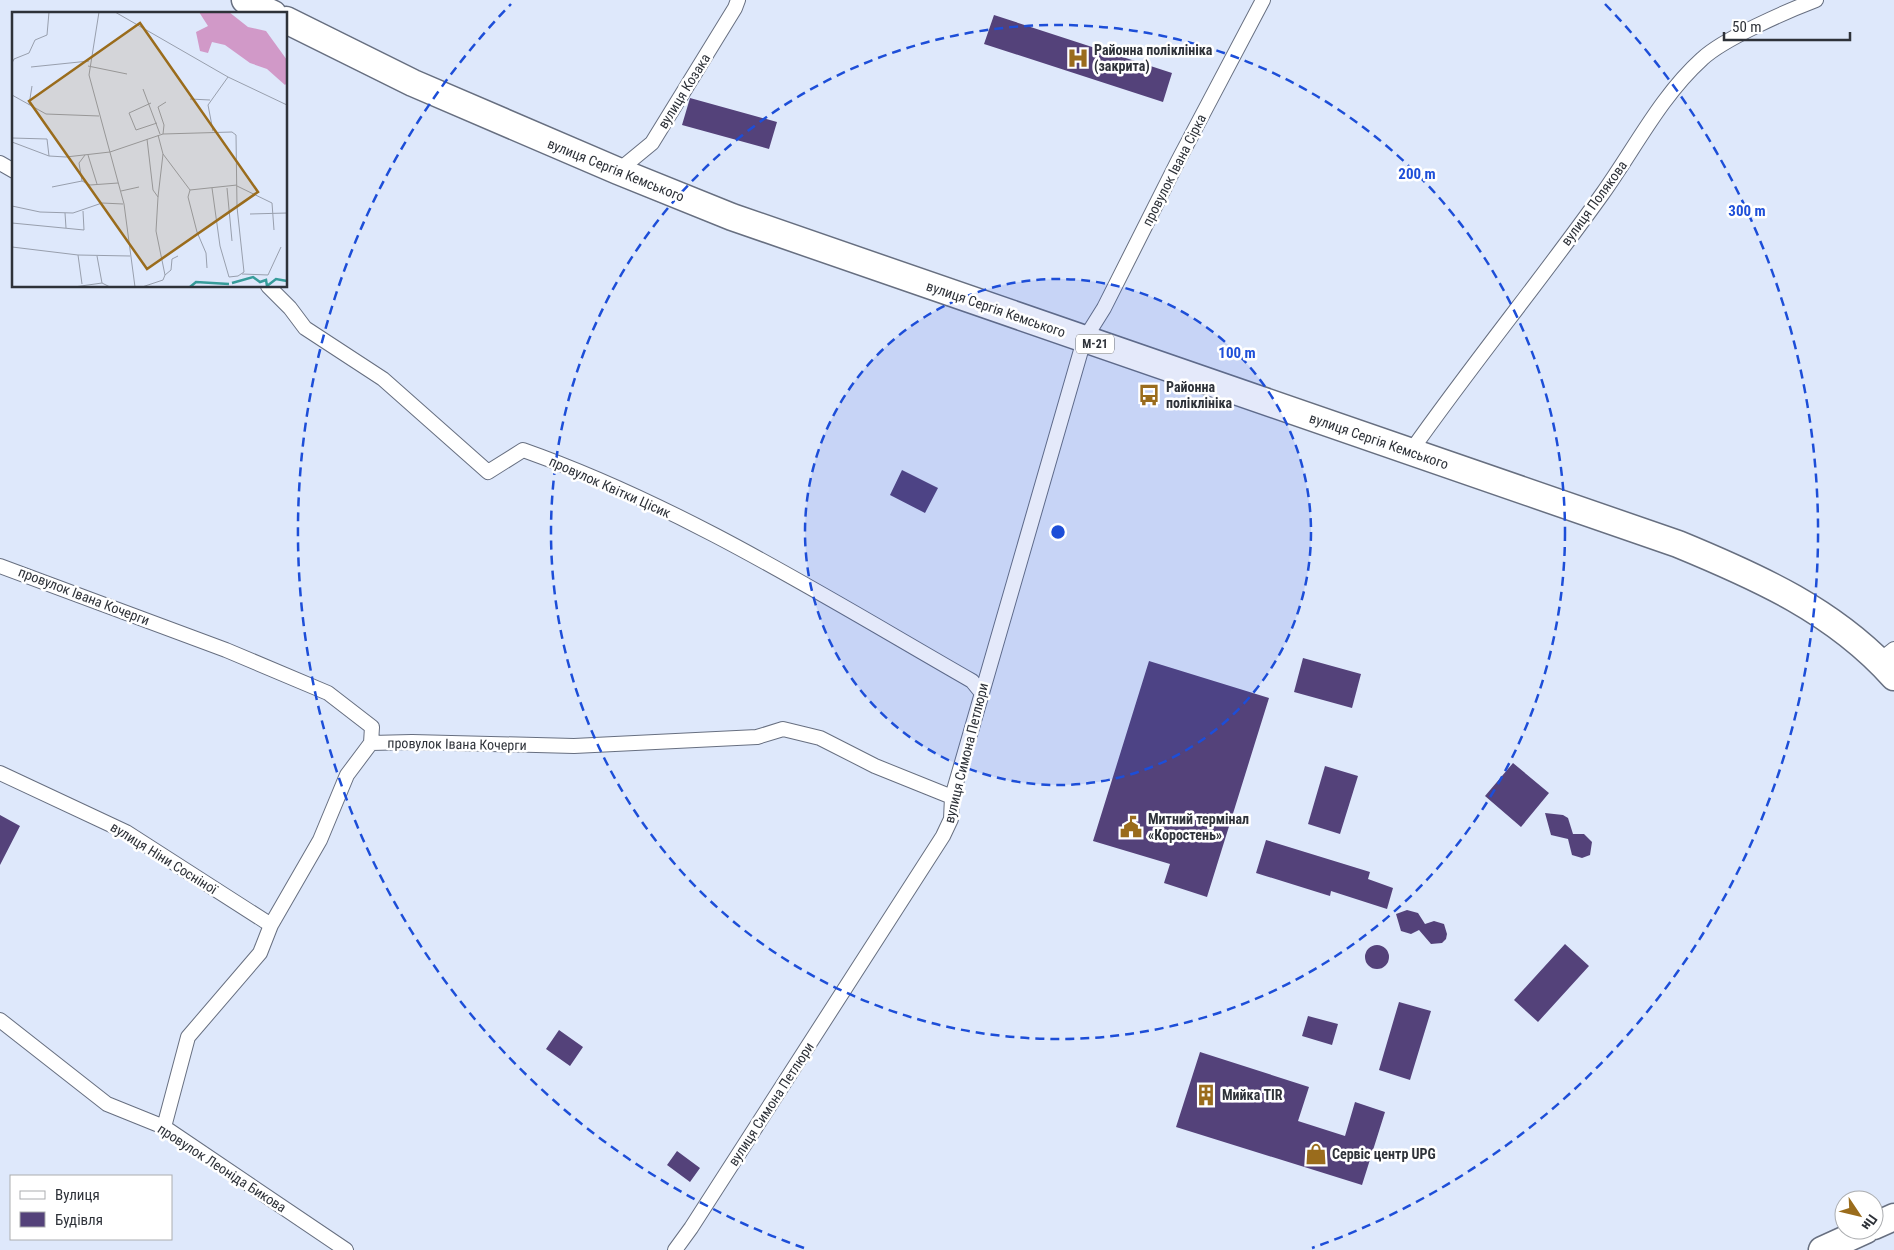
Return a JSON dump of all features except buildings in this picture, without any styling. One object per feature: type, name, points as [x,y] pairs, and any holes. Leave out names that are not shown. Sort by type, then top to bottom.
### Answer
[{"type":"highway","points":[[245,0],[269,12]]},
{"type":"highway","name":"вулиця Сергія Кемського","points":[[288,21],[413,83],[618,171],[732,217],[1678,544],[1732,566],[1818,611],[1889,662]]},
{"type":"highway","points":[[1822,1250],[1844,1240]]},
{"type":"street","name":"вулиця Козака","points":[[618,171],[652,143],[735,8],[738,0]]},
{"type":"street","name":"провулок Івана Сірка","points":[[1084,340],[1104,308],[1178,161],[1263,0]]},
{"type":"street","name":"вулиця Полякова","points":[[1411,451],[1454,390],[1603,193],[1663,104],[1702,59],[1718,47],[1816,0]]},
{"type":"street","points":[[0,163],[12,169]]},
{"type":"street","name":"провулок Квітки Цісик","points":[[270,288],[290,308],[305,328],[383,379],[488,472],[523,450],[569,466],[648,502],[757,558],[972,681],[981,692]]},
{"type":"street","name":"вулиця Симона Петлюри","points":[[675,1250],[697,1220],[943,836],[951,819],[952,797],[981,692],[1084,340]]},
{"type":"street","name":"провулок Івана Кочерги","points":[[0,566],[226,650],[328,693],[372,728],[371,743],[412,742],[574,746],[757,737],[783,729],[820,738],[875,766],[952,797]]},
{"type":"street","points":[[164,1127],[188,1037],[260,953],[271,925],[320,840],[346,775],[371,743]]},
{"type":"street","name":"вулиця Ніни Сосніної","points":[[0,773],[126,832],[271,925]]},
{"type":"street","name":"провулок Леоніда Бикова","points":[[0,1020],[108,1104],[164,1127],[346,1250]]},
{"type":"place","name":"Районна поліклініка (закрита)","points":[[1078,58]]},
{"type":"place","name":"Районна поліклініка","points":[[1149,395]]},
{"type":"place","name":"Митний термінал «Коростень»","points":[[1131,827]]},
{"type":"place","name":"Мийка TIR","points":[[1206,1095]]},
{"type":"place","name":"Сервіс центр UPG","points":[[1316,1154]]}]
